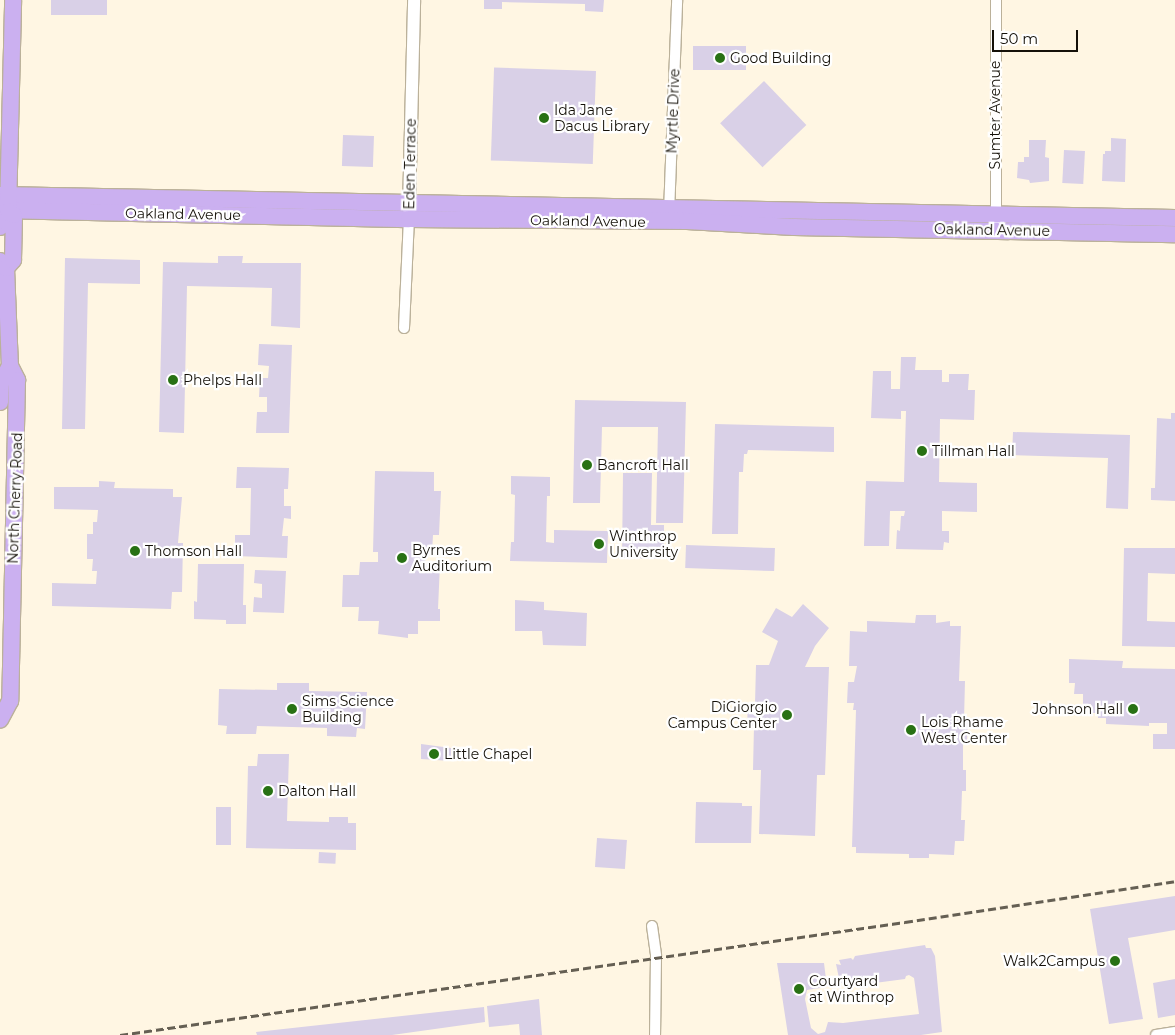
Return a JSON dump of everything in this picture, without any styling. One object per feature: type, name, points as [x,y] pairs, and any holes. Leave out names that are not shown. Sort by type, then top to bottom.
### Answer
[{"type":"main road","name":"North Cherry Road","points":[[0,227],[4,203],[13,0]]},
{"type":"main road","name":"North Cherry Road","points":[[0,720],[10,701],[17,380],[10,366],[3,265],[13,260],[14,215],[4,203]]},
{"type":"main road","name":"Oakland Avenue","points":[[4,203],[669,214],[794,227],[996,222],[1049,224],[1175,234]]},
{"type":"main road","name":"Oakland Avenue","points":[[1049,224],[1175,218]]},
{"type":"main road","name":"North Cherry Road","points":[[0,402],[1,382],[10,366]]},
{"type":"street","name":"Eden Terrace","points":[[404,328],[414,0]]},
{"type":"street","name":"Myrtle Drive","points":[[669,214],[677,0]]},
{"type":"street","name":"Sumter Avenue","points":[[996,0],[996,222]]},
{"type":"street","points":[[652,926],[656,956],[655,1035]]},
{"type":"street","points":[[1156,1035],[1175,1032]]},
{"type":"building","points":[[51,0],[107,0],[107,15],[51,15]]},
{"type":"building","points":[[484,0],[604,0],[603,12],[585,11],[585,4],[502,2],[502,9],[484,9]]},
{"type":"building","name":"Good Building","points":[[693,46],[746,46],[746,70],[693,70]]},
{"type":"building","name":"Ida Jane Dacus Library","points":[[494,67],[596,71],[593,164],[491,160]]},
{"type":"building","points":[[764,81],[806,125],[762,167],[720,123]]},
{"type":"building","points":[[343,135],[374,136],[373,167],[342,166]]},
{"type":"building","points":[[1111,138],[1126,139],[1125,182],[1102,181],[1103,154],[1105,154],[1105,151],[1111,151]]},
{"type":"building","points":[[1029,140],[1046,140],[1045,157],[1049,158],[1049,181],[1030,183],[1029,180],[1017,178],[1018,162],[1024,162],[1024,157],[1029,157]]},
{"type":"building","points":[[1064,150],[1085,151],[1083,184],[1062,183]]},
{"type":"building","name":"Phelps Hall","points":[[218,256],[243,256],[242,263],[301,263],[300,328],[271,326],[272,288],[187,286],[184,433],[159,432],[163,262],[218,263]]},
{"type":"building","points":[[65,258],[140,260],[140,284],[88,283],[85,429],[62,429]]},
{"type":"building","points":[[259,344],[292,345],[289,433],[256,433],[257,412],[267,412],[267,397],[259,397],[260,378],[268,378],[269,366],[258,365]]},
{"type":"building","name":"Tillman Hall","points":[[901,357],[916,357],[915,370],[942,370],[942,382],[949,382],[949,374],[969,374],[968,390],[975,390],[974,420],[940,419],[939,482],[977,483],[977,512],[942,511],[942,531],[949,531],[949,543],[944,542],[943,550],[896,549],[897,530],[900,531],[901,516],[904,516],[905,511],[890,511],[889,546],[864,546],[866,481],[904,482],[906,411],[901,411],[901,419],[871,418],[873,371],[891,371],[891,389],[900,389]]},
{"type":"building","name":"Bancroft Hall","points":[[575,400],[686,402],[683,523],[656,523],[658,427],[602,427],[600,503],[573,503]]},
{"type":"building","points":[[1171,413],[1175,413],[1175,501],[1151,500],[1151,488],[1155,488],[1157,418],[1171,419]]},
{"type":"building","points":[[715,424],[834,427],[834,452],[748,450],[747,454],[744,454],[743,472],[739,472],[738,534],[712,534]]},
{"type":"building","points":[[1013,432],[1130,435],[1128,509],[1106,508],[1108,458],[1012,455]]},
{"type":"building","points":[[237,467],[289,468],[288,489],[284,489],[284,506],[291,506],[291,519],[284,518],[282,536],[288,536],[287,558],[235,556],[235,535],[250,535],[251,488],[236,488]]},
{"type":"building","name":"Byrnes Auditorium","points":[[375,471],[434,472],[434,491],[441,491],[439,535],[433,535],[432,553],[426,553],[425,564],[440,564],[438,609],[440,609],[440,621],[418,621],[418,634],[408,634],[408,638],[378,634],[379,621],[358,621],[359,607],[342,607],[343,575],[359,575],[360,562],[378,562],[378,552],[373,552]]},
{"type":"building","points":[[623,473],[652,473],[651,525],[664,525],[664,559],[622,558]]},
{"type":"building","points":[[511,476],[550,477],[550,496],[547,496],[546,542],[554,543],[554,530],[608,531],[607,563],[510,561],[511,542],[514,542],[515,495],[511,494]]},
{"type":"building","name":"Thomson Hall","points":[[99,481],[115,482],[114,488],[173,489],[173,497],[182,497],[178,543],[183,543],[182,592],[172,592],[171,609],[52,606],[52,583],[96,584],[97,571],[92,571],[93,559],[87,559],[87,534],[93,534],[93,522],[97,522],[98,510],[54,509],[54,487],[99,487]]},
{"type":"building","points":[[686,545],[775,548],[774,571],[685,568]]},
{"type":"building","points":[[1124,548],[1175,548],[1175,574],[1148,573],[1147,621],[1175,622],[1175,647],[1122,646]]},
{"type":"building","points":[[198,564],[244,564],[243,605],[246,605],[246,624],[226,624],[226,620],[194,619],[194,601],[197,602]]},
{"type":"building","points":[[255,570],[286,571],[284,613],[253,612],[254,597],[262,598],[262,584],[254,583]]},
{"type":"building","points":[[515,600],[544,602],[544,610],[587,613],[586,646],[543,645],[542,631],[515,631]]},
{"type":"building","name":"DiGiorgio Campus Center","points":[[803,604],[829,628],[815,646],[805,667],[829,667],[825,775],[817,775],[815,836],[759,834],[761,770],[753,770],[754,726],[747,726],[748,703],[755,704],[756,665],[769,665],[778,641],[762,632],[776,608],[792,617]]},
{"type":"building","name":"Lois Rhame West Center","points":[[916,615],[936,615],[936,623],[950,621],[950,626],[961,626],[959,681],[965,681],[964,720],[968,720],[967,741],[963,741],[963,770],[966,770],[966,791],[962,791],[961,820],[965,820],[964,841],[955,841],[954,855],[929,854],[929,858],[909,858],[909,854],[856,853],[856,847],[852,847],[856,710],[853,710],[854,703],[847,703],[848,682],[854,682],[857,666],[849,666],[850,631],[867,632],[867,621],[915,623]]},
{"type":"building","name":"Johnson Hall","points":[[1069,659],[1123,661],[1122,668],[1175,669],[1175,749],[1153,749],[1153,734],[1167,734],[1167,723],[1149,723],[1149,726],[1106,724],[1106,718],[1098,718],[1098,713],[1091,713],[1091,704],[1083,704],[1083,694],[1074,694],[1075,683],[1069,683]]},
{"type":"building","name":"Sims Science Building","points":[[277,683],[309,683],[309,691],[367,692],[365,729],[357,728],[356,737],[327,736],[327,728],[257,726],[256,734],[226,734],[227,726],[218,725],[219,689],[277,690]]},
{"type":"building","points":[[421,744],[451,748],[451,761],[421,759]]},
{"type":"building","name":"Dalton Hall","points":[[258,754],[289,754],[287,821],[329,822],[329,817],[348,817],[348,823],[356,823],[356,850],[246,848],[248,766],[257,766]]},
{"type":"building","points":[[696,802],[742,803],[742,806],[752,806],[751,843],[695,843]]},
{"type":"building","points":[[216,807],[231,807],[231,845],[216,845]]},
{"type":"building","points":[[597,838],[627,840],[625,869],[595,867]]},
{"type":"building","points":[[319,852],[336,853],[335,864],[318,863]]},
{"type":"building","name":"Walk2Campus","points":[[1175,896],[1175,930],[1128,938],[1143,1019],[1109,1024],[1090,909]]},
{"type":"building","name":"Courtyard at Winthrop","points":[[925,945],[926,948],[931,948],[935,956],[942,1032],[921,1035],[788,1035],[777,963],[824,963],[827,987],[807,990],[805,999],[811,1028],[818,1034],[825,1032],[828,1022],[843,1023],[919,1014],[914,978],[909,975],[905,979],[867,984],[855,982],[845,987],[844,983],[840,983],[836,964],[841,965],[839,960],[851,958],[853,960],[855,956]]},
{"type":"building","points":[[1175,979],[1175,1015],[1158,1018],[1153,983]]},
{"type":"building","points":[[539,999],[542,1035],[520,1035],[519,1024],[489,1027],[487,1006]]},
{"type":"building","points":[[484,1007],[485,1022],[392,1035],[257,1035],[256,1032]]},
{"type":"railway","points":[[120,1035],[905,922],[1175,881]]},
{"type":"place","name":"Good Building","points":[[720,58]]},
{"type":"place","name":"Ida Jane Dacus Library","points":[[544,118]]},
{"type":"place","name":"Phelps Hall","points":[[173,380]]},
{"type":"place","name":"Tillman Hall","points":[[922,451]]},
{"type":"place","name":"Bancroft Hall","points":[[587,465]]},
{"type":"place","name":"Winthrop University","points":[[599,544]]},
{"type":"place","name":"Thomson Hall","points":[[135,551]]},
{"type":"place","name":"Byrnes Auditorium","points":[[402,558]]},
{"type":"place","name":"Sims Science Building","points":[[292,709]]},
{"type":"place","name":"Johnson Hall","points":[[1133,709]]},
{"type":"place","name":"DiGiorgio Campus Center","points":[[787,715]]},
{"type":"place","name":"Lois Rhame West Center","points":[[911,730]]},
{"type":"place","name":"Little Chapel","points":[[434,754]]},
{"type":"place","name":"Dalton Hall","points":[[268,791]]},
{"type":"place","name":"Walk2Campus","points":[[1115,961]]},
{"type":"place","name":"Courtyard at Winthrop","points":[[799,989]]}]
